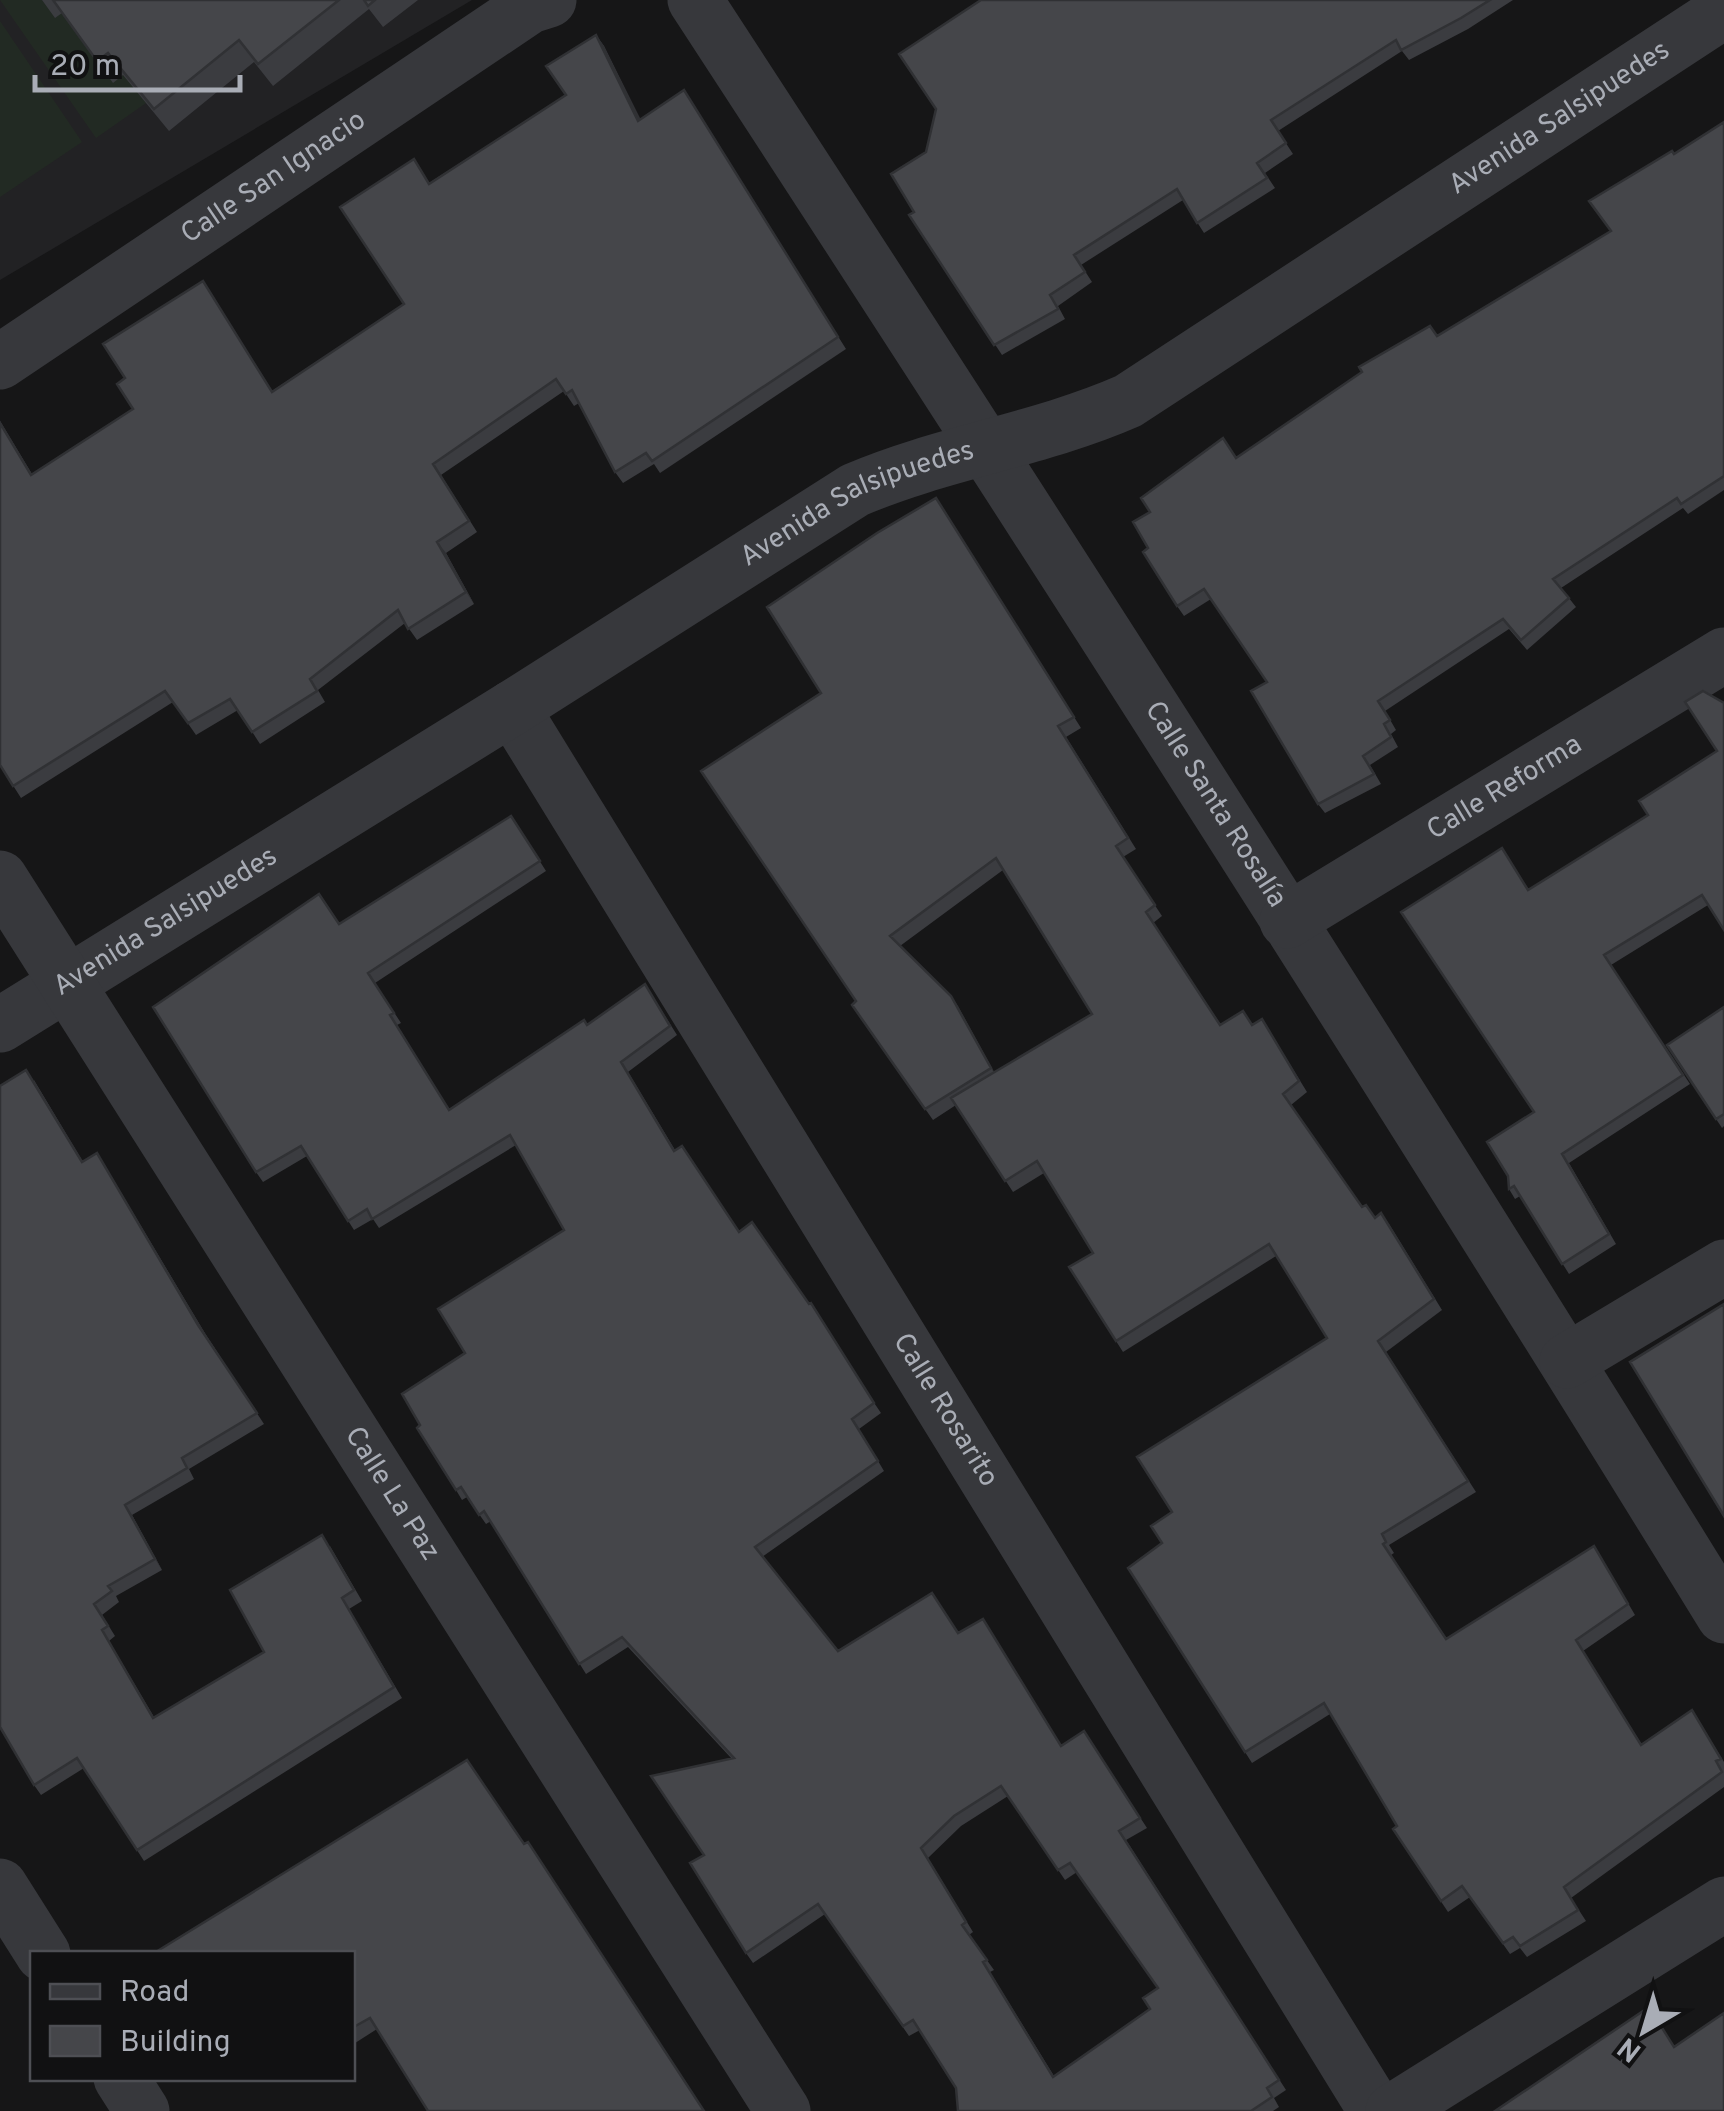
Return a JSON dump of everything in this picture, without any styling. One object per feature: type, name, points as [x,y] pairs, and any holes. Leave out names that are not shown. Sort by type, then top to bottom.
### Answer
[{"type":"street","name":"Calle San Ignacio","points":[[0,362],[530,6],[549,0]]},
{"type":"street","name":"Calle Santa Rosalía","points":[[696,0],[988,449],[1567,1361],[1724,1616]]},
{"type":"street","name":"Avenida Salsipuedes","points":[[0,1025],[855,490],[906,468],[1076,424],[1128,401],[1724,11]]},
{"type":"street","name":"Calle Reforma","points":[[1287,921],[1724,655]]},
{"type":"street","name":"Calle Rosarito","points":[[512,708],[1376,2111]]},
{"type":"street","name":"Calle La Paz","points":[[0,878],[783,2111]]},
{"type":"street","points":[[1567,1361],[1724,1267]]},
{"type":"street","points":[[0,1886],[40,1951]]},
{"type":"street","points":[[1393,2111],[1724,1904]]},
{"type":"street","points":[[123,2081],[142,2111]]},
{"type":"shaded area","points":[[0,0],[472,0],[0,280]]},
{"type":"shaded area","points":[[0,0],[42,0],[55,17],[62,13],[113,82],[124,74],[146,103],[96,138]]},
{"type":"shaded area","points":[[0,21],[82,142],[0,197]]},
{"type":"building","points":[[53,0],[339,0],[258,64],[239,40],[154,109],[108,53],[97,61]]},
{"type":"building","points":[[981,0],[1490,0],[1401,50],[1396,40],[1271,120],[1286,143],[1257,163],[1267,178],[1197,223],[1177,189],[1074,255],[1085,272],[1050,295],[1058,309],[994,345],[909,215],[914,212],[891,174],[926,152],[936,109],[899,54]]},
{"type":"building","points":[[596,35],[638,121],[684,90],[838,337],[652,461],[646,453],[615,472],[572,390],[566,394],[556,379],[433,464],[469,521],[437,542],[466,592],[408,629],[398,610],[310,679],[317,691],[252,732],[230,699],[188,723],[165,691],[13,786],[0,765],[0,423],[31,475],[133,409],[117,384],[125,378],[103,344],[203,281],[272,392],[404,304],[340,207],[414,159],[429,184],[566,95],[546,66]]},
{"type":"building","points":[[1724,122],[1724,476],[1681,504],[1677,498],[1553,579],[1569,598],[1521,640],[1503,619],[1378,701],[1390,720],[1384,724],[1391,737],[1363,756],[1374,774],[1318,804],[1251,691],[1267,682],[1204,589],[1177,606],[1143,552],[1148,548],[1133,522],[1150,512],[1141,498],[1223,438],[1236,458],[1362,372],[1359,367],[1430,326],[1437,336],[1611,231],[1589,201]]},
{"type":"building","points":[[936,498],[1074,717],[1058,726],[1128,838],[1116,846],[1155,905],[1146,912],[1220,1025],[1243,1011],[1252,1025],[1262,1019],[1299,1081],[1283,1094],[1362,1207],[1366,1205],[1375,1218],[1381,1213],[1434,1299],[1378,1341],[1468,1481],[1382,1534],[1386,1542],[1383,1544],[1446,1639],[1594,1546],[1628,1604],[1576,1640],[1641,1745],[1692,1710],[1721,1759],[1716,1761],[1722,1772],[1564,1887],[1578,1910],[1520,1946],[1513,1937],[1503,1943],[1462,1886],[1441,1901],[1393,1829],[1397,1826],[1324,1703],[1245,1752],[1128,1568],[1162,1543],[1151,1526],[1172,1512],[1137,1457],[1327,1338],[1269,1244],[1116,1341],[1069,1267],[1093,1253],[1037,1161],[1005,1181],[951,1098],[1092,1014],[996,858],[890,936],[951,996],[991,1068],[925,1109],[852,1005],[856,1001],[701,771],[821,693],[767,607]]},
{"type":"building","points":[[1703,691],[1724,703],[1724,930],[1702,895],[1604,955],[1683,1075],[1562,1154],[1609,1234],[1562,1264],[1514,1186],[1509,1189],[1508,1176],[1487,1142],[1534,1112],[1401,912],[1502,848],[1528,890],[1648,815],[1639,801],[1717,751],[1685,702]]},
{"type":"building","points":[[511,816],[540,861],[368,973],[449,1110],[584,1020],[587,1025],[645,984],[670,1026],[621,1062],[674,1151],[682,1146],[739,1232],[752,1222],[811,1303],[874,1403],[852,1419],[878,1461],[755,1547],[838,1651],[932,1593],[958,1633],[983,1619],[1061,1746],[1084,1731],[1140,1818],[1119,1831],[1279,2080],[1267,2088],[1272,2097],[1251,2111],[958,2111],[956,2088],[913,2020],[903,2026],[818,1904],[746,1953],[690,1863],[704,1855],[651,1776],[734,1758],[622,1637],[579,1664],[484,1511],[479,1515],[461,1487],[456,1490],[417,1428],[420,1425],[402,1394],[465,1353],[438,1309],[564,1230],[510,1135],[372,1219],[367,1209],[348,1221],[301,1146],[256,1172],[153,1007],[319,894],[339,924]],"holes":[[[1001,1786],[1058,1870],[1070,1863],[1158,1988],[1143,1998],[1150,2009],[1053,2077],[983,1962],[987,1960],[962,1925],[966,1922],[921,1848],[954,1816]]]},
{"type":"building","points":[[1724,1007],[1724,1114],[1716,1119],[1667,1045]]},
{"type":"building","points":[[26,1070],[82,1162],[97,1153],[198,1325],[257,1413],[182,1458],[187,1468],[125,1505],[155,1559],[108,1586],[112,1591],[94,1604],[108,1626],[102,1630],[153,1718],[264,1652],[230,1590],[322,1535],[354,1590],[342,1598],[394,1687],[137,1850],[77,1758],[34,1785],[0,1727],[0,1086]]},
{"type":"building","points":[[1724,1304],[1724,1516],[1630,1362]]},
{"type":"building","points":[[467,1760],[524,1844],[528,1842],[704,2111],[428,2111],[370,2018],[355,2026],[355,1951],[159,1950]]},
{"type":"building","points":[[1649,2007],[1674,2047],[1724,2013],[1724,2111],[1495,2111]]}]
